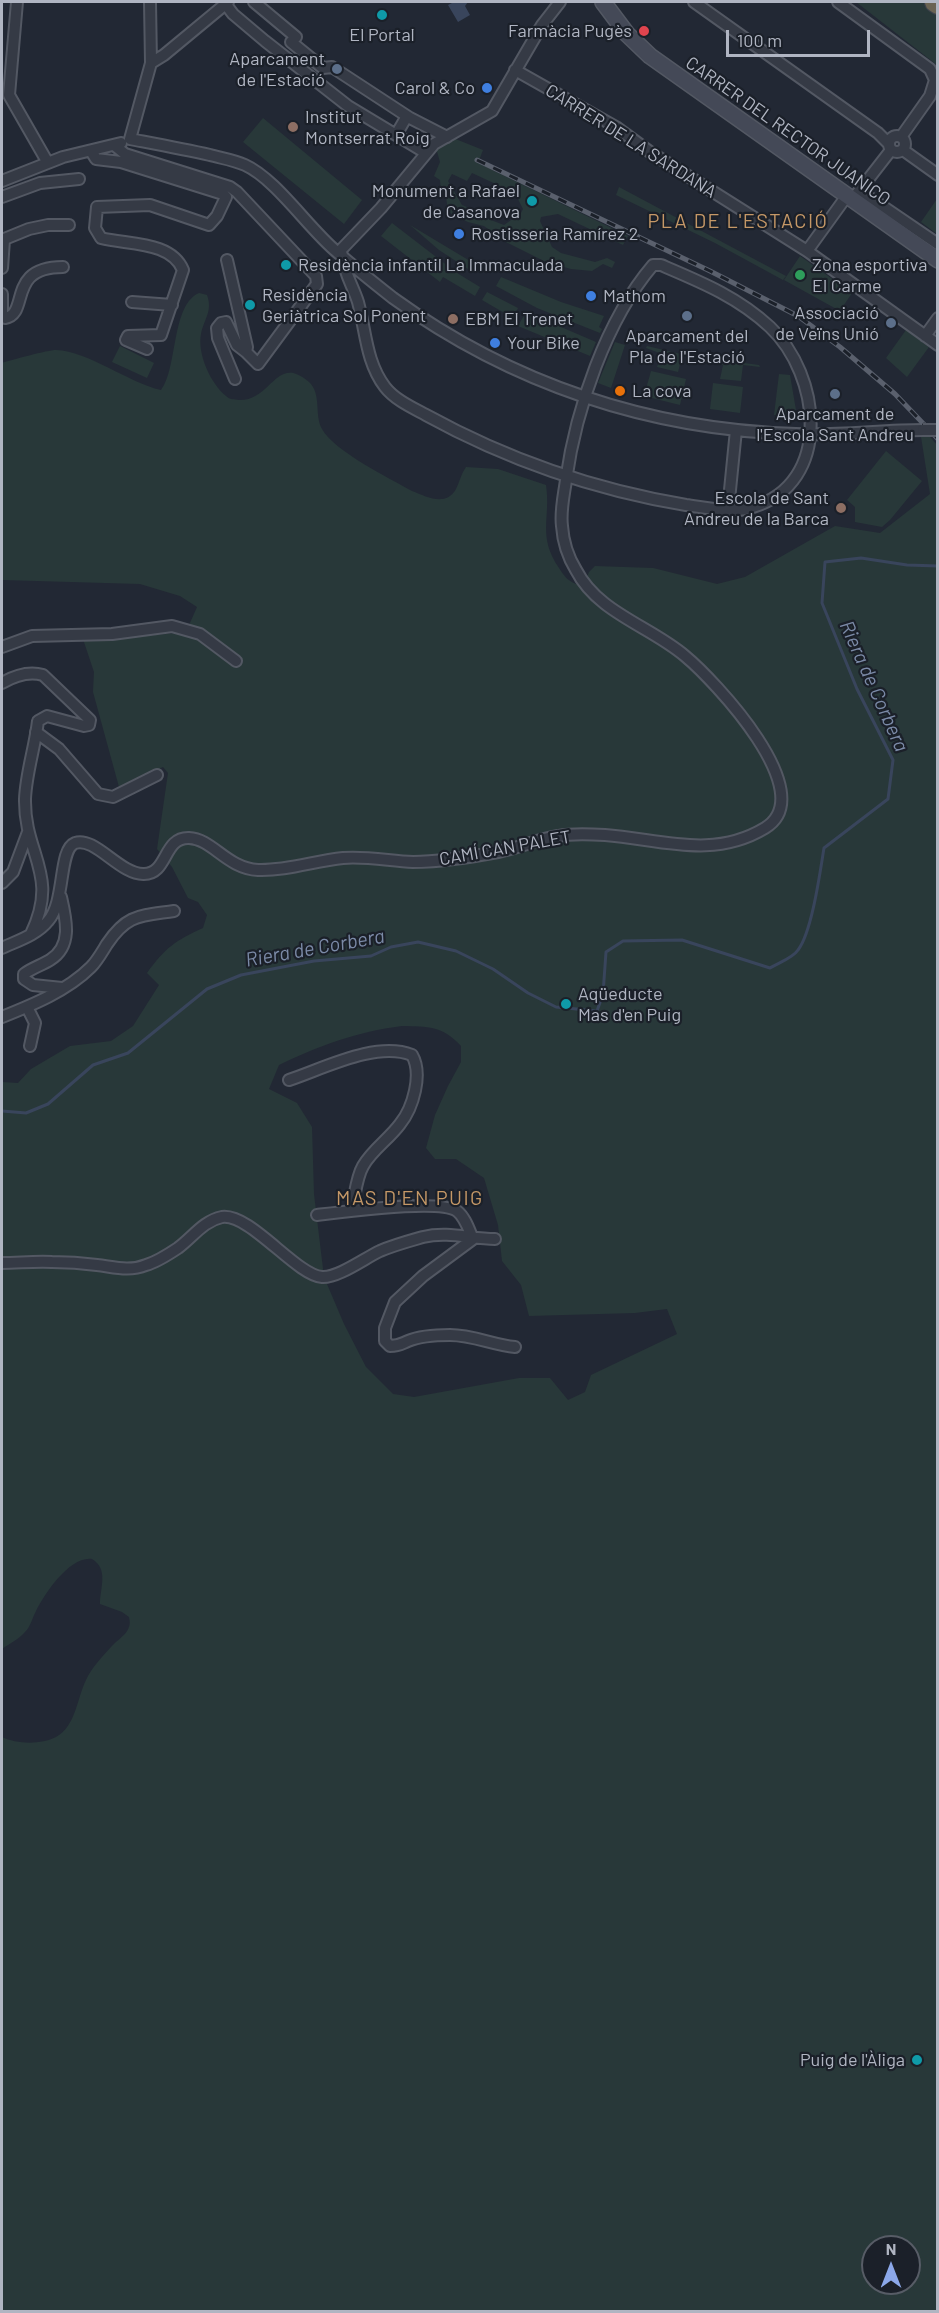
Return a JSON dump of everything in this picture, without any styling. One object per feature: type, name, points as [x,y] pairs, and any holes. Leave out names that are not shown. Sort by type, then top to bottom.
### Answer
[{"type":"main road","name":"CARRER DEL RECTOR JUANICO","points":[[603,2],[621,27],[650,56],[853,196],[938,260]]},
{"type":"street","points":[[17,2],[9,95],[48,163]]},
{"type":"street","points":[[130,139],[154,57],[150,2]]},
{"type":"street","points":[[154,57],[226,2],[265,41],[340,99],[426,153]]},
{"type":"street","points":[[254,2],[296,37],[291,42],[323,68],[332,67],[407,116],[447,137]]},
{"type":"street","points":[[340,254],[434,144],[492,111],[542,25],[560,2]]},
{"type":"street","points":[[694,2],[878,133],[894,148],[938,175]]},
{"type":"street","points":[[807,251],[894,148],[893,137],[901,137],[930,96],[935,80],[930,69],[838,2]]},
{"type":"street","name":"CARRER DE LA SARDANA","points":[[515,70],[616,128],[807,251],[938,345]]},
{"type":"street","points":[[396,135],[407,116]]},
{"type":"street","points":[[2,181],[69,155],[130,139],[216,156],[245,165],[276,190],[366,277],[455,339],[530,377],[584,398],[652,417],[736,430],[811,434],[938,430]]},
{"type":"street","points":[[114,145],[125,154],[230,187],[316,276],[317,285],[258,364],[237,345],[226,322],[221,323],[217,328],[218,339],[235,379]]},
{"type":"street","points":[[91,151],[96,159],[122,162],[223,194],[226,197],[218,216],[209,225],[150,206],[97,207],[95,228],[101,238],[162,250],[179,260],[183,270],[161,335],[128,336],[126,340],[147,349]]},
{"type":"street","points":[[2,197],[40,183],[79,179]]},
{"type":"street","name":"CARRER DEL RECTOR JUANICO","points":[[853,196],[938,244]]},
{"type":"street","points":[[2,268],[3,240],[29,229],[48,225],[69,225]]},
{"type":"street","points":[[340,254],[355,294],[372,367],[387,389],[408,405],[448,427],[544,468],[653,498],[728,510],[753,507],[772,499],[789,487],[805,462],[811,434]]},
{"type":"street","points":[[227,260],[247,347],[246,352]]},
{"type":"street","name":"CAMÍ CAN PALET","points":[[61,894],[65,856],[72,845],[79,842],[90,845],[123,869],[133,873],[151,874],[162,862],[172,844],[178,839],[186,838],[202,841],[235,865],[255,870],[292,868],[349,858],[412,862],[441,861],[498,852],[563,835],[605,835],[664,844],[706,845],[732,841],[769,826],[778,813],[780,787],[773,765],[755,733],[706,675],[687,657],[667,641],[639,626],[598,598],[577,573],[568,554],[562,531],[562,513],[570,453],[584,398],[622,311],[652,265],[661,265],[746,306],[773,329],[792,356],[805,386],[811,434]]},
{"type":"street","points":[[2,294],[2,314],[5,318],[10,318],[15,313],[27,279],[38,271],[50,267],[63,267]]},
{"type":"street","points":[[355,294],[355,282],[357,279],[366,277]]},
{"type":"street","points":[[132,302],[172,305]]},
{"type":"street","points":[[925,336],[938,318]]},
{"type":"street","points":[[728,510],[736,430]]},
{"type":"street","points":[[2,647],[32,636],[112,634],[172,626],[200,634],[236,661]]},
{"type":"street","points":[[2,684],[12,677],[25,674],[43,675],[90,720],[88,725],[84,726],[47,716],[38,721],[25,798],[28,832],[40,867],[44,893],[40,914],[31,934]]},
{"type":"street","points":[[36,732],[58,749],[98,794],[113,796],[157,775]]},
{"type":"street","points":[[2,883],[14,872],[28,832]]},
{"type":"street","points":[[2,948],[31,934],[50,919],[61,894]]},
{"type":"street","points":[[61,894],[66,923],[64,942],[58,954],[28,971],[24,974],[24,979],[33,985],[63,988]]},
{"type":"street","points":[[2,1017],[63,988],[92,967],[119,927],[139,916],[174,911]]},
{"type":"street","points":[[27,1007],[35,1023],[30,1046]]},
{"type":"street","points":[[289,1080],[357,1057],[391,1049],[412,1055],[417,1064],[419,1073],[404,1119],[361,1168],[351,1211]]},
{"type":"street","points":[[317,1215],[406,1207],[447,1207],[457,1211],[464,1219],[473,1239]]},
{"type":"street","points":[[2,1263],[51,1262],[129,1269],[146,1266],[177,1248],[206,1223],[224,1217],[234,1218],[299,1264],[316,1275],[324,1277],[338,1274],[383,1250],[425,1236],[442,1234],[473,1239],[495,1239]]},
{"type":"street","points":[[473,1239],[423,1276],[395,1302],[385,1328],[385,1341],[390,1346],[401,1346],[408,1341],[450,1335],[472,1336],[500,1346],[515,1347]]},
{"type":"shaded area","points":[[856,2],[937,2],[937,65]]},
{"type":"shaded area","points":[[263,118],[362,200],[344,224],[243,142]]},
{"type":"shaded area","points":[[453,138],[483,150],[478,163],[628,236],[623,245],[558,214],[541,217],[540,221],[552,247],[561,253],[595,262],[607,258],[615,262],[612,268],[603,264],[592,271],[571,269],[546,262],[502,240],[484,226],[468,222],[448,212],[446,196],[441,192],[440,180],[434,176],[440,162],[436,148]],"holes":[[[472,173],[515,193],[523,209],[504,225],[483,217],[462,205],[448,181],[452,174],[467,181]]]},
{"type":"shaded area","points":[[619,187],[786,276],[783,280],[715,243],[616,195]]},
{"type":"shaded area","points":[[937,199],[937,234],[921,222]]},
{"type":"shaded area","points":[[392,223],[457,273],[480,287],[475,296],[443,277],[440,282],[381,236]]},
{"type":"shaded area","points":[[410,225],[475,264],[471,271],[439,250]]},
{"type":"shaded area","points":[[800,256],[852,293],[840,311],[784,280]]},
{"type":"shaded area","points":[[501,277],[561,302],[604,316],[599,327],[602,329],[600,333],[537,308],[496,286]]},
{"type":"shaded area","points":[[487,292],[518,308],[513,318],[482,300]]},
{"type":"shaded area","points":[[199,293],[207,295],[209,310],[201,334],[201,350],[206,368],[220,391],[229,398],[239,400],[250,398],[259,394],[281,375],[298,374],[313,387],[317,398],[318,417],[328,437],[350,455],[412,491],[430,498],[447,498],[456,489],[466,467],[498,469],[546,485],[548,546],[552,557],[568,580],[576,584],[586,579],[595,566],[653,568],[717,584],[745,577],[835,526],[880,533],[930,494],[919,424],[938,446],[937,2311],[2,2311],[2,1737],[29,1743],[50,1740],[63,1732],[72,1719],[88,1675],[125,1634],[130,1622],[129,1617],[122,1612],[100,1604],[102,1573],[92,1559],[84,1560],[75,1563],[59,1577],[40,1603],[27,1630],[2,1649],[2,1082],[18,1083],[31,1069],[70,1046],[111,1041],[133,1026],[159,985],[147,973],[172,946],[203,928],[207,915],[198,902],[188,898],[172,867],[157,849],[168,773],[163,767],[119,787],[93,692],[94,672],[83,639],[114,639],[186,632],[197,607],[180,596],[140,584],[2,580],[2,363],[52,350],[68,352],[95,361],[136,381],[161,390],[170,367],[184,310],[190,300]],"holes":[[[402,1026],[427,1027],[447,1034],[461,1046],[461,1062],[435,1115],[426,1148],[435,1159],[456,1159],[484,1178],[498,1225],[502,1261],[521,1285],[529,1316],[635,1313],[667,1309],[677,1334],[591,1375],[585,1392],[568,1400],[550,1378],[519,1378],[414,1397],[393,1394],[366,1367],[324,1277],[314,1194],[312,1127],[297,1103],[269,1089],[279,1065],[309,1051],[369,1032]]]},
{"type":"shaded area","points":[[526,312],[596,342],[590,356],[518,326]]},
{"type":"shaded area","points":[[906,330],[929,347],[907,377],[886,358]]},
{"type":"shaded area","points":[[615,342],[625,345],[611,388],[598,383]]},
{"type":"shaded area","points":[[120,346],[154,363],[147,378],[112,362]]},
{"type":"shaded area","points":[[647,346],[699,359],[682,356],[678,372],[657,367],[662,354],[646,348]]},
{"type":"shaded area","points":[[708,358],[759,365],[760,367],[743,365],[741,381],[720,379],[723,365],[706,361]]},
{"type":"shaded area","points":[[651,371],[686,379],[680,405],[644,396]]},
{"type":"shaded area","points":[[779,374],[790,375],[797,416],[774,415]]},
{"type":"shaded area","points":[[713,383],[743,387],[740,413],[710,409]]},
{"type":"shaded area","points":[[886,451],[922,481],[882,527],[855,522],[855,507],[847,500]]},
{"type":"water","points":[[454,2],[468,2],[465,6],[470,15],[458,22],[448,5]]},
{"type":"waterway","name":"Riera de Corbera","points":[[2,1111],[26,1113],[48,1104],[93,1065],[128,1053],[207,989],[241,975],[314,961],[371,956],[391,947],[418,942],[456,951],[493,969],[528,993],[556,1007],[597,1011],[603,994],[606,952],[623,941],[682,940],[770,968],[789,958],[798,950],[807,930],[815,901],[824,848],[888,799],[893,760],[857,689],[822,603],[825,562],[861,558],[907,565],[938,566]]},
{"type":"railway","points":[[477,160],[710,271],[798,316],[840,347],[895,394],[938,439]]},
{"type":"place","name":"El Portal","points":[[382,15]]},
{"type":"place","name":"Farmàcia Pugès","points":[[644,31]]},
{"type":"place","name":"Aparcament de l'Estació","points":[[337,69]]},
{"type":"place","name":"Carol & Co","points":[[487,88]]},
{"type":"place","name":"Institut Montserrat Roig","points":[[293,127]]},
{"type":"place","name":"Monument a Rafael de Casanova","points":[[532,201]]},
{"type":"place","name":"Rostisseria Ramírez 2","points":[[459,234]]},
{"type":"place","name":"Residència infantil La Immaculada","points":[[286,265]]},
{"type":"place","name":"Zona esportiva El Carme","points":[[800,275]]},
{"type":"place","name":"Mathom","points":[[591,296]]},
{"type":"place","name":"Residència Geriàtrica Sol Ponent","points":[[250,305]]},
{"type":"place","name":"Aparcament del Pla de l'Estació","points":[[687,316]]},
{"type":"place","name":"EBM El Trenet","points":[[453,319]]},
{"type":"place","name":"Associació de Veïns Unió","points":[[891,323]]},
{"type":"place","name":"Your Bike","points":[[495,343]]},
{"type":"place","name":"La cova","points":[[620,391]]},
{"type":"place","name":"Aparcament de l'Escola Sant Andreu","points":[[835,394]]},
{"type":"place","name":"Escola de Sant Andreu de la Barca","points":[[841,508]]},
{"type":"place","name":"Aqüeducte Mas d'en Puig","points":[[566,1004]]},
{"type":"place","name":"Puig de l'Àliga","points":[[917,2060]]},
{"type":"district","name":"PLA DE L'ESTACIÓ","points":[[738,221]]},
{"type":"district","name":"MAS D'EN PUIG","points":[[410,1198]]}]
